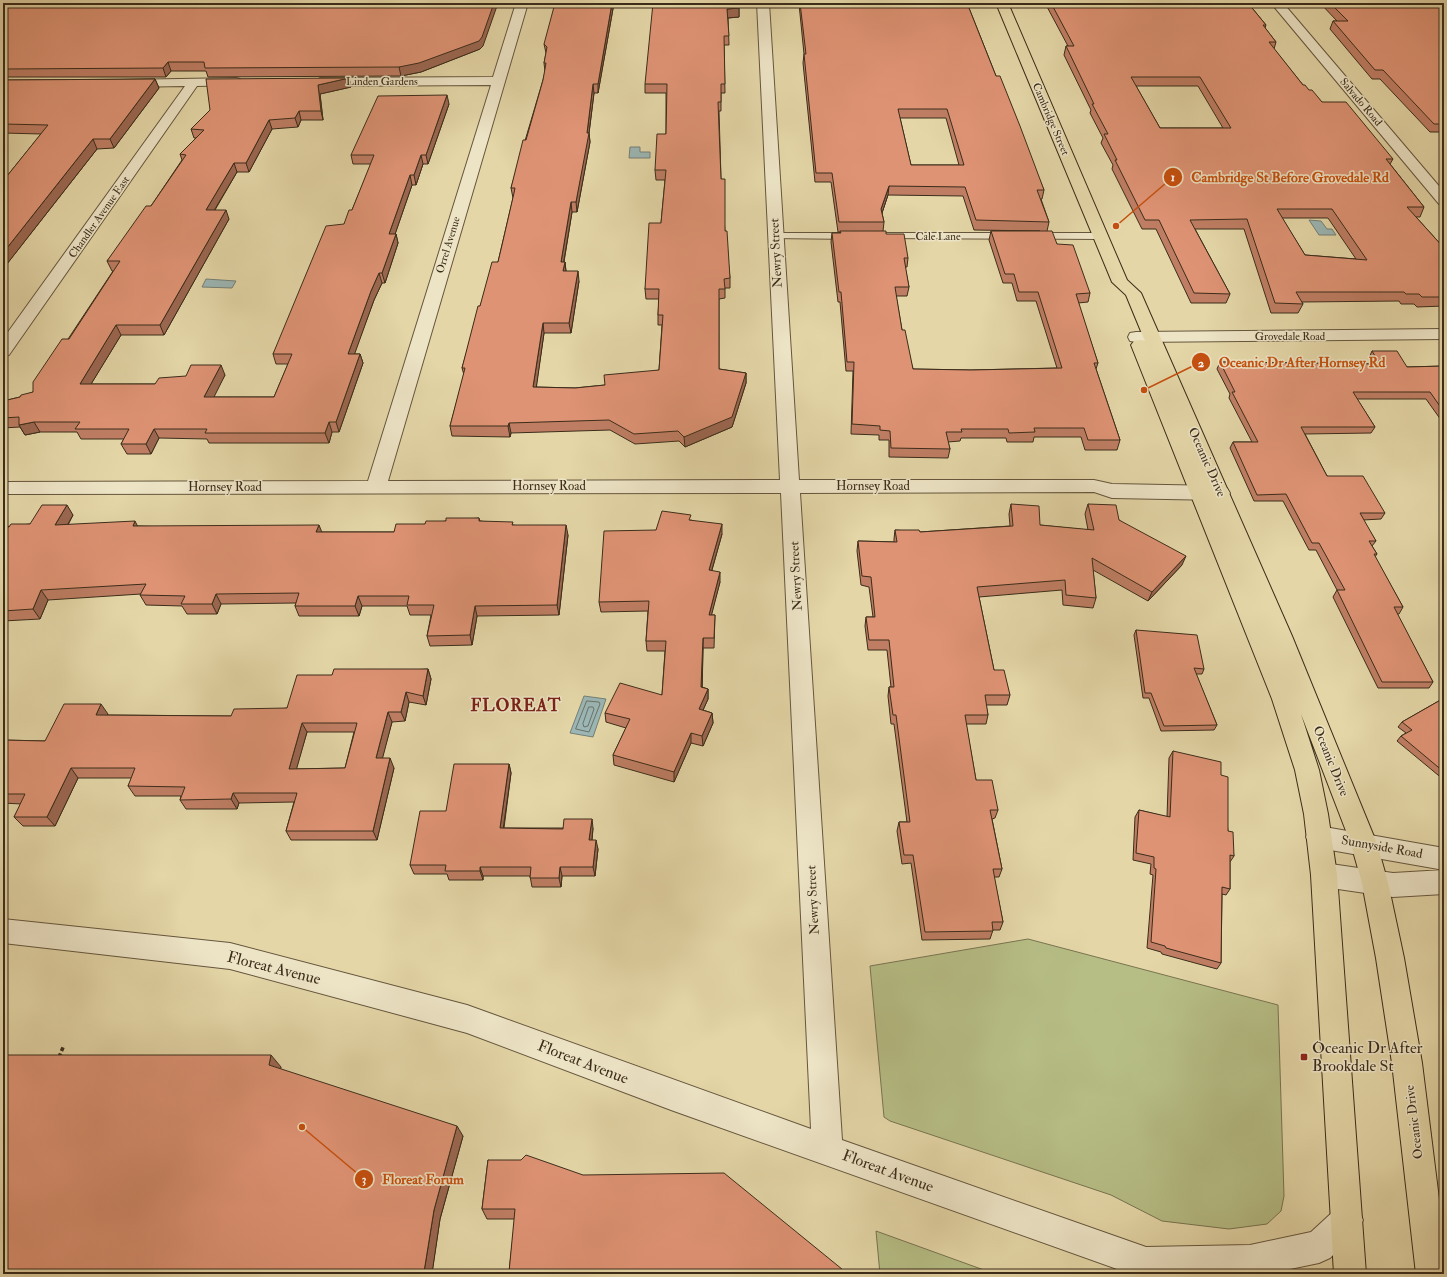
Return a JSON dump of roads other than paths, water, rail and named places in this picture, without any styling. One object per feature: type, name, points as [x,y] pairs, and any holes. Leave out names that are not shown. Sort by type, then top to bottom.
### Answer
[{"type":"main road","name":"Cambridge Street","points":[[1002,3],[1101,236]]},
{"type":"main road","name":"Oceanic Drive","points":[[1101,236],[1120,282],[1119,295],[1144,337],[1208,485],[1281,636],[1364,844],[1375,883],[1390,958],[1407,1063],[1432,1274]]},
{"type":"main road","name":"Oceanic Drive","points":[[1208,485],[1284,699],[1307,770],[1316,814],[1324,875],[1348,1220],[1350,1274]]},
{"type":"street","name":"Orrel Avenue","points":[[376,487],[497,81],[522,3]]},
{"type":"street","name":"Newry Street","points":[[763,3],[827,1150]]},
{"type":"street","name":"Salvado Road","points":[[1278,3],[1444,201]]},
{"type":"street","name":"Linden Gardens","points":[[306,82],[497,81]]},
{"type":"street","name":"Chandler Avenue East","points":[[3,351],[194,82]]},
{"type":"street","points":[[115,83],[250,82]]},
{"type":"street","name":"Grovedale Road","points":[[1144,337],[1444,334]]},
{"type":"street","name":"Hornsey Road","points":[[3,488],[1094,486],[1112,491],[1208,485]]},
{"type":"street","name":"Sunnyside Road","points":[[1319,837],[1444,859]]},
{"type":"street","points":[[1324,875],[1393,885],[1444,882]]},
{"type":"street","name":"Floreat Avenue","points":[[3,931],[230,956],[467,1019],[671,1095],[1155,1269],[1250,1261],[1319,1247],[1348,1220]]},
{"type":"lane","name":"Cale Lane","points":[[775,236],[1101,236]]},
{"type":"water","points":[[630,147],[640,147],[640,152],[650,152],[650,158],[629,158]]},
{"type":"water","points":[[1309,220],[1321,221],[1327,229],[1332,229],[1336,235],[1319,235]]},
{"type":"water","points":[[206,279],[236,281],[232,288],[202,287]]},
{"type":"water","points":[[584,696],[606,699],[593,737],[570,733]]},
{"type":"place","name":"Cambridge St Before Grovedale Rd","points":[[1116,226]]},
{"type":"place","name":"Oceanic Dr After Hornsey Rd","points":[[1144,390]]},
{"type":"place","name":"Oceanic Dr After Brookdale St","points":[[1304,1057]]},
{"type":"place","name":"Floreat Forum","points":[[302,1127]]},
{"type":"district","name":"FLOREAT","points":[[516,705]]}]
